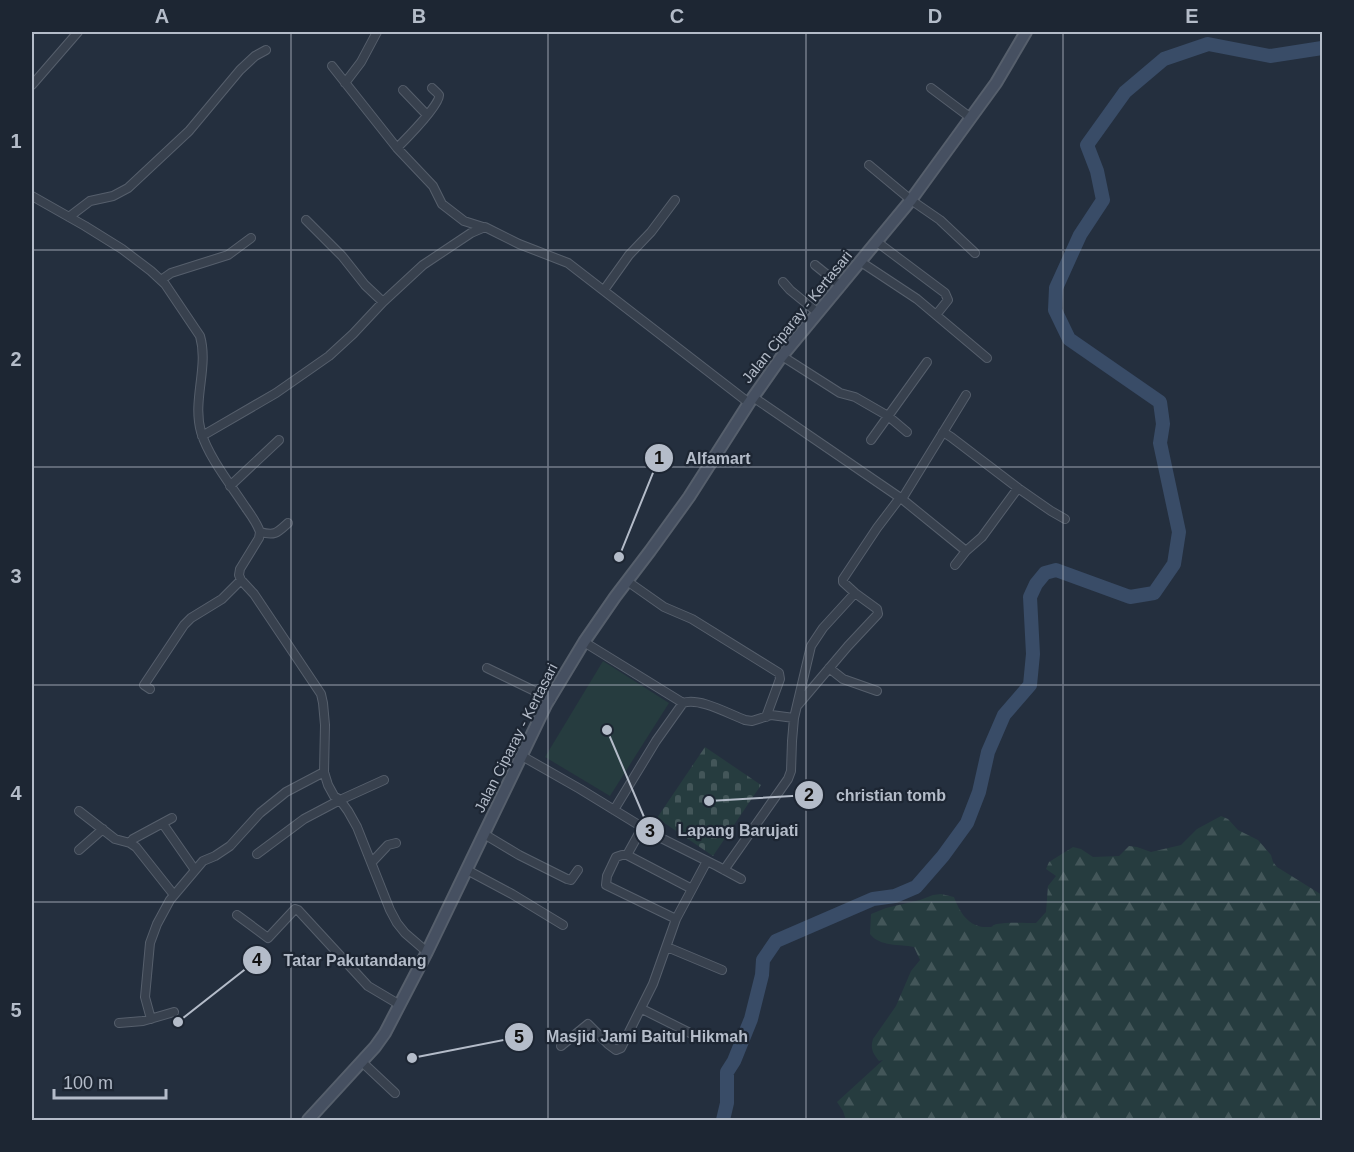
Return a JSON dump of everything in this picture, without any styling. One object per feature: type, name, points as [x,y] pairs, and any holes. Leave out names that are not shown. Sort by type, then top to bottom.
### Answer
[{"type":"main road","name":"Jalan Ciparay - Kertasari","points":[[308,1120],[380,1040],[427,952],[551,699],[584,642],[689,497],[782,356],[911,200],[996,82],[1026,32]]},
{"type":"street","points":[[32,86],[78,32]]},
{"type":"street","points":[[345,83],[361,62],[377,32]]},
{"type":"street","points":[[69,217],[87,202],[113,196],[128,188],[189,131],[240,70],[255,56],[266,50]]},
{"type":"street","points":[[332,66],[397,148],[433,186],[442,204],[464,221],[485,227],[519,244],[568,262],[751,400],[900,499],[966,550]]},
{"type":"street","points":[[397,148],[433,109],[439,97],[432,88]]},
{"type":"street","points":[[931,88],[971,118]]},
{"type":"street","points":[[403,90],[427,115]]},
{"type":"street","points":[[869,165],[939,220],[975,253]]},
{"type":"street","points":[[32,197],[122,249],[165,284],[200,336],[203,357],[198,402],[202,436],[225,479],[260,531],[274,534],[288,523]]},
{"type":"street","points":[[604,290],[629,255],[651,232],[675,200]]},
{"type":"street","points":[[306,220],[383,302]]},
{"type":"street","points":[[202,436],[276,393],[329,356],[423,265],[471,233],[485,227]]},
{"type":"street","points":[[161,280],[171,273],[228,255],[251,238]]},
{"type":"street","points":[[877,242],[945,293],[948,300],[936,315]]},
{"type":"street","points":[[861,262],[912,295],[987,358]]},
{"type":"street","points":[[815,265],[841,286]]},
{"type":"street","points":[[783,282],[818,314]]},
{"type":"street","points":[[782,356],[840,393],[855,397],[888,416],[907,432]]},
{"type":"street","points":[[871,440],[927,362]]},
{"type":"street","points":[[797,706],[878,614],[877,609],[855,594],[843,582],[843,579],[877,528],[900,499],[966,395]]},
{"type":"street","points":[[943,432],[1051,512],[1065,519]]},
{"type":"street","points":[[230,486],[279,440]]},
{"type":"street","points":[[955,565],[966,550],[982,537],[1018,488]]},
{"type":"street","points":[[260,531],[259,538],[239,572],[241,580],[254,594],[321,694],[325,725],[324,772],[328,785],[357,827],[397,923],[427,952]]},
{"type":"street","points":[[150,689],[144,685],[190,618],[222,599],[241,580]]},
{"type":"street","points":[[627,581],[664,606],[692,619],[779,673],[780,679],[766,717]]},
{"type":"street","points":[[724,870],[788,779],[791,771],[794,718],[811,646],[823,628],[855,594]]},
{"type":"street","points":[[584,642],[683,703]]},
{"type":"street","points":[[487,668],[551,699]]},
{"type":"street","points":[[829,668],[843,679],[877,691]]},
{"type":"street","points":[[614,810],[656,741],[683,703],[697,701],[748,721],[771,715],[794,718]]},
{"type":"street","points":[[522,756],[642,828],[741,879]]},
{"type":"street","points":[[151,1018],[145,998],[150,943],[170,900],[203,861],[230,846],[260,813],[286,792],[324,772]]},
{"type":"street","points":[[257,854],[304,819],[384,780]]},
{"type":"street","points":[[79,811],[115,838],[136,847],[174,895]]},
{"type":"street","points":[[130,843],[133,839],[172,818]]},
{"type":"street","points":[[163,824],[195,870]]},
{"type":"street","points":[[627,855],[642,828]]},
{"type":"street","points":[[79,850],[103,829]]},
{"type":"street","points":[[484,834],[567,879],[571,880],[578,870]]},
{"type":"street","points":[[372,862],[388,844],[396,843]]},
{"type":"street","points":[[676,919],[606,885],[607,876],[616,857],[627,855],[692,889]]},
{"type":"street","points":[[561,1046],[588,1024],[616,1050],[621,1048],[653,984],[676,919],[707,861]]},
{"type":"street","points":[[467,870],[563,925]]},
{"type":"street","points":[[237,915],[268,938],[295,909],[298,910],[368,986],[400,1005]]},
{"type":"street","points":[[667,947],[722,970]]},
{"type":"street","points":[[642,1009],[694,1035]]},
{"type":"street","points":[[119,1023],[143,1021],[174,1012]]},
{"type":"street","points":[[362,1062],[395,1093]]},
{"type":"green space","points":[[603,661],[669,703],[610,796],[545,757]]},
{"type":"green space","points":[[705,747],[761,785],[713,856],[657,818]]},
{"type":"green space","points":[[1221,816],[1228,819],[1238,830],[1258,840],[1271,855],[1277,867],[1322,895],[1322,1120],[846,1120],[837,1102],[883,1060],[879,1061],[874,1053],[873,1039],[896,1006],[911,971],[920,960],[914,947],[885,943],[874,938],[870,934],[871,914],[941,894],[954,897],[962,914],[970,922],[981,927],[992,927],[1001,923],[1036,923],[1046,912],[1048,886],[1056,876],[1046,869],[1049,862],[1073,847],[1093,857],[1119,856],[1129,846],[1151,852],[1181,845],[1197,829]]},
{"type":"waterway","points":[[723,1120],[727,1103],[727,1072],[734,1061],[751,1019],[762,975],[763,960],[776,941],[873,899],[895,896],[916,887],[967,823],[979,792],[988,752],[1004,715],[1030,685],[1033,654],[1030,597],[1036,584],[1045,573],[1056,570],[1130,597],[1154,593],[1174,564],[1179,532],[1160,443],[1163,424],[1160,402],[1069,339],[1055,310],[1056,288],[1080,235],[1103,200],[1097,171],[1087,145],[1125,92],[1164,59],[1208,44],[1270,56],[1322,48]]},
{"type":"place","name":"Alfamart","points":[[619,557]]},
{"type":"place","name":"Lapang Barujati","points":[[607,730]]},
{"type":"place","name":"christian tomb","points":[[709,801]]},
{"type":"place","name":"Tatar Pakutandang","points":[[178,1022]]},
{"type":"place","name":"Masjid Jami Baitul Hikmah","points":[[412,1058]]}]
